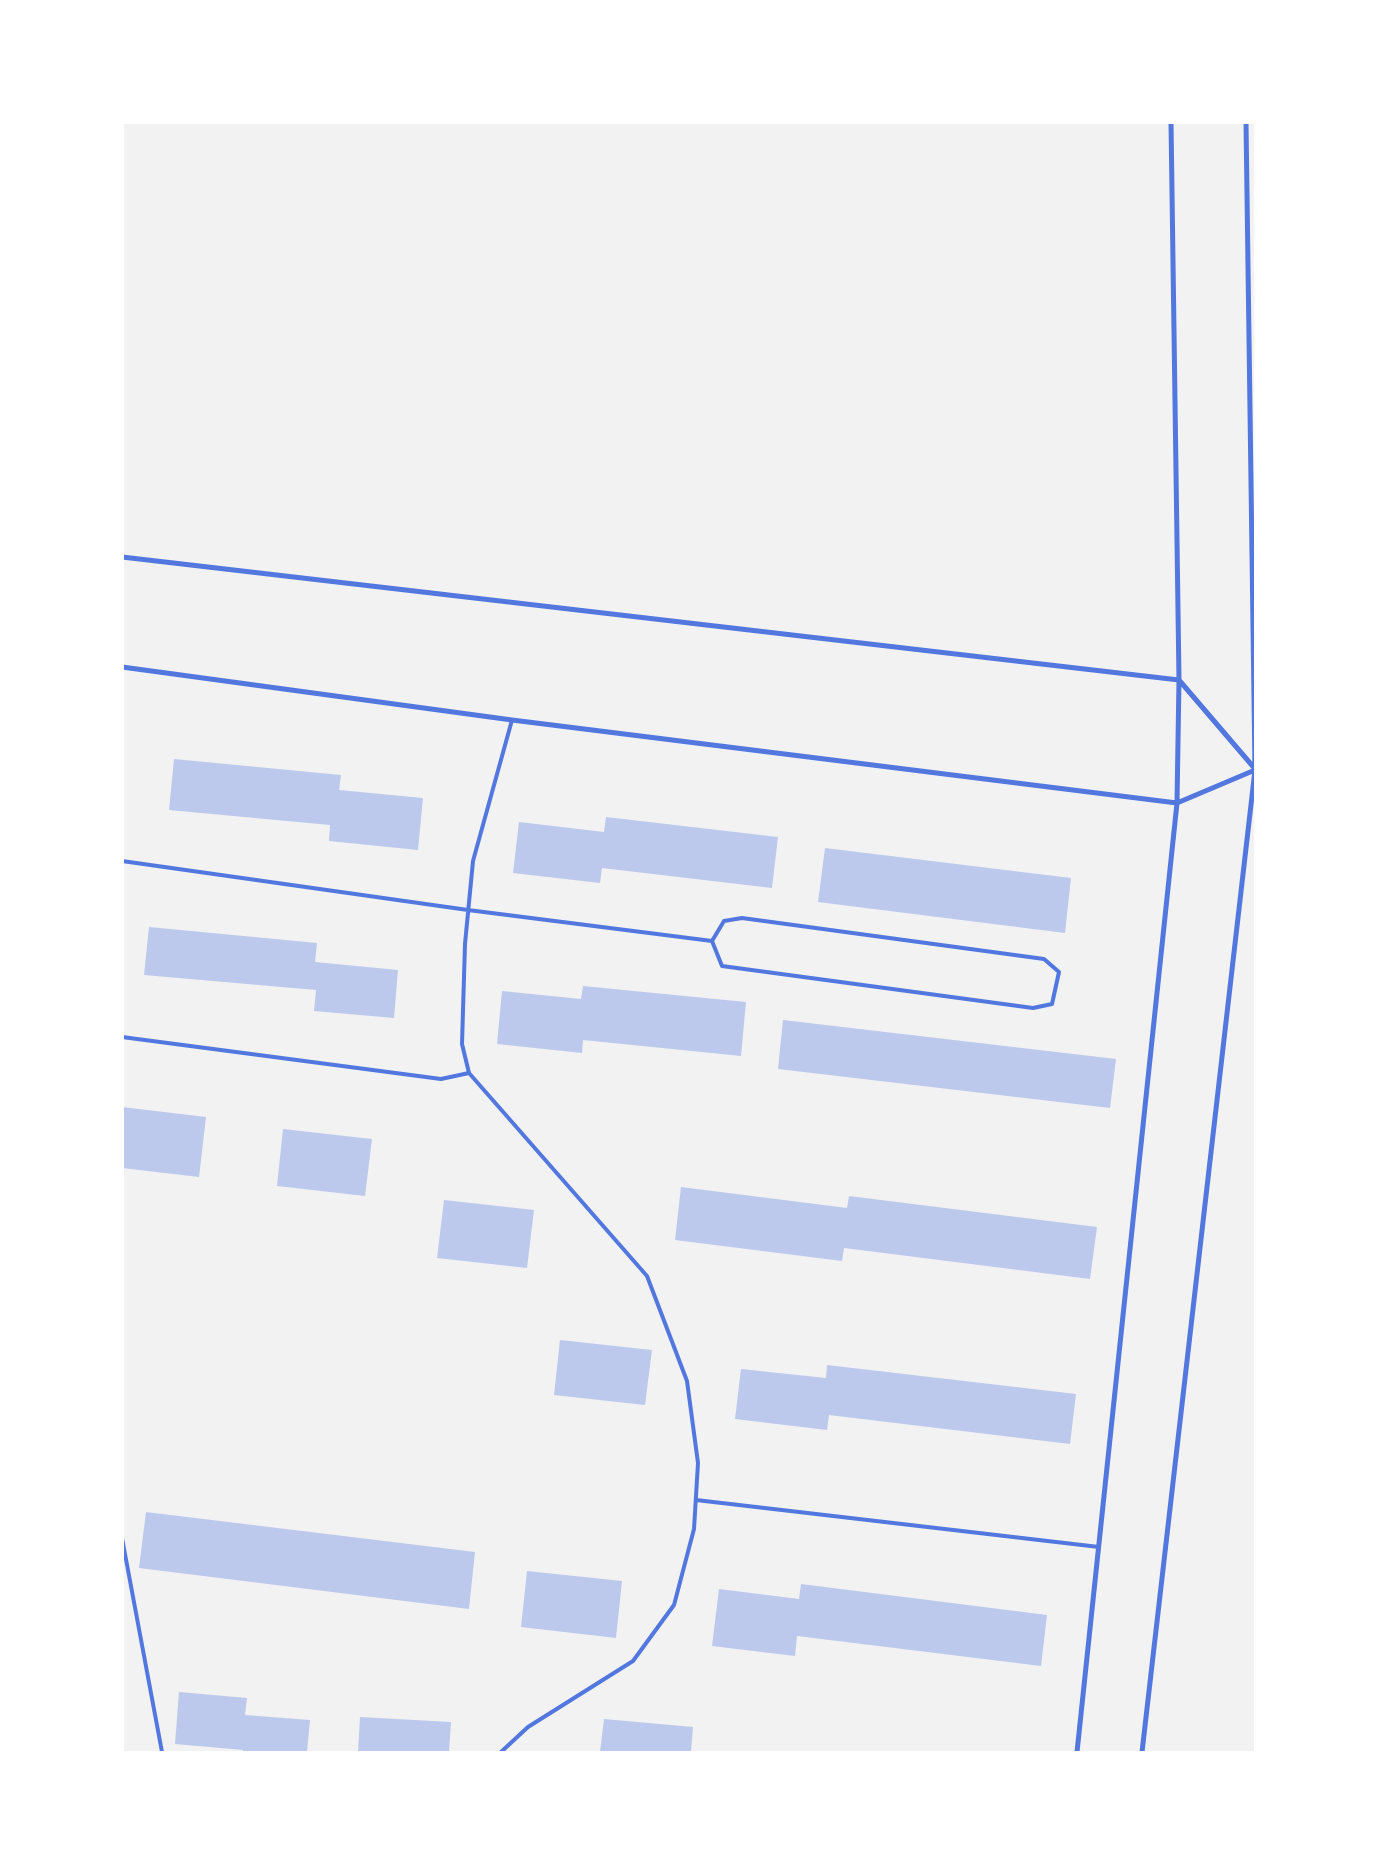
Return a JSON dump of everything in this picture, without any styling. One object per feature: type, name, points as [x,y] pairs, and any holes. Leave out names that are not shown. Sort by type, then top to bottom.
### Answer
[{"type":"street","points":[[1077,1752],[1178,803],[1179,680],[1171,122]]},
{"type":"street","points":[[1142,1752],[1255,770],[1246,122]]},
{"type":"street","points":[[122,557],[1179,680],[1255,770]]},
{"type":"street","points":[[122,667],[512,720],[1178,803],[1255,770]]},
{"type":"lane","points":[[501,1752],[528,1727],[633,1661],[674,1605],[694,1529],[698,1463],[687,1382],[647,1276],[468,1073],[462,1044],[465,944],[473,861],[512,720]]},
{"type":"lane","points":[[122,861],[468,910],[712,941]]},
{"type":"lane","points":[[742,918],[1044,959],[1058,972],[1052,1004],[1033,1008],[722,966],[712,941],[724,921],[742,918]]},
{"type":"lane","points":[[122,1037],[441,1079],[468,1073]]},
{"type":"lane","points":[[696,1500],[1099,1547]]},
{"type":"lane","points":[[122,1538],[162,1752]]},
{"type":"building","points":[[174,759],[341,775],[339,790],[423,798],[418,850],[329,841],[330,825],[169,810]]},
{"type":"building","points":[[606,817],[778,837],[772,888],[602,868],[600,883],[513,873],[519,822],[604,832]]},
{"type":"building","points":[[825,848],[1071,878],[1065,933],[818,902]]},
{"type":"building","points":[[149,927],[317,943],[315,962],[398,970],[394,1018],[314,1011],[316,990],[144,975]]},
{"type":"building","points":[[583,986],[746,1002],[741,1056],[583,1040],[582,1053],[497,1044],[502,991],[581,999]]},
{"type":"building","points":[[783,1020],[1116,1059],[1110,1108],[778,1069]]},
{"type":"building","points":[[122,1107],[206,1117],[199,1177],[122,1168]]},
{"type":"building","points":[[283,1129],[372,1139],[365,1196],[277,1186]]},
{"type":"building","points":[[681,1187],[847,1208],[849,1196],[1097,1227],[1090,1279],[844,1248],[842,1261],[675,1240]]},
{"type":"building","points":[[444,1200],[534,1210],[527,1268],[437,1258]]},
{"type":"building","points":[[560,1340],[652,1350],[645,1405],[554,1395]]},
{"type":"building","points":[[827,1365],[1076,1394],[1070,1444],[829,1415],[827,1430],[735,1419],[741,1369],[826,1378]]},
{"type":"building","points":[[146,1512],[475,1552],[469,1609],[139,1568]]},
{"type":"building","points":[[527,1571],[622,1581],[616,1638],[521,1627]]},
{"type":"building","points":[[801,1584],[1047,1615],[1041,1666],[797,1636],[795,1656],[712,1646],[719,1589],[799,1599]]},
{"type":"building","points":[[179,1692],[247,1698],[245,1715],[310,1720],[307,1752],[243,1752],[243,1750],[175,1744]]},
{"type":"building","points":[[360,1717],[451,1722],[449,1752],[358,1752]]},
{"type":"building","points":[[604,1719],[693,1727],[691,1752],[600,1752]]}]
